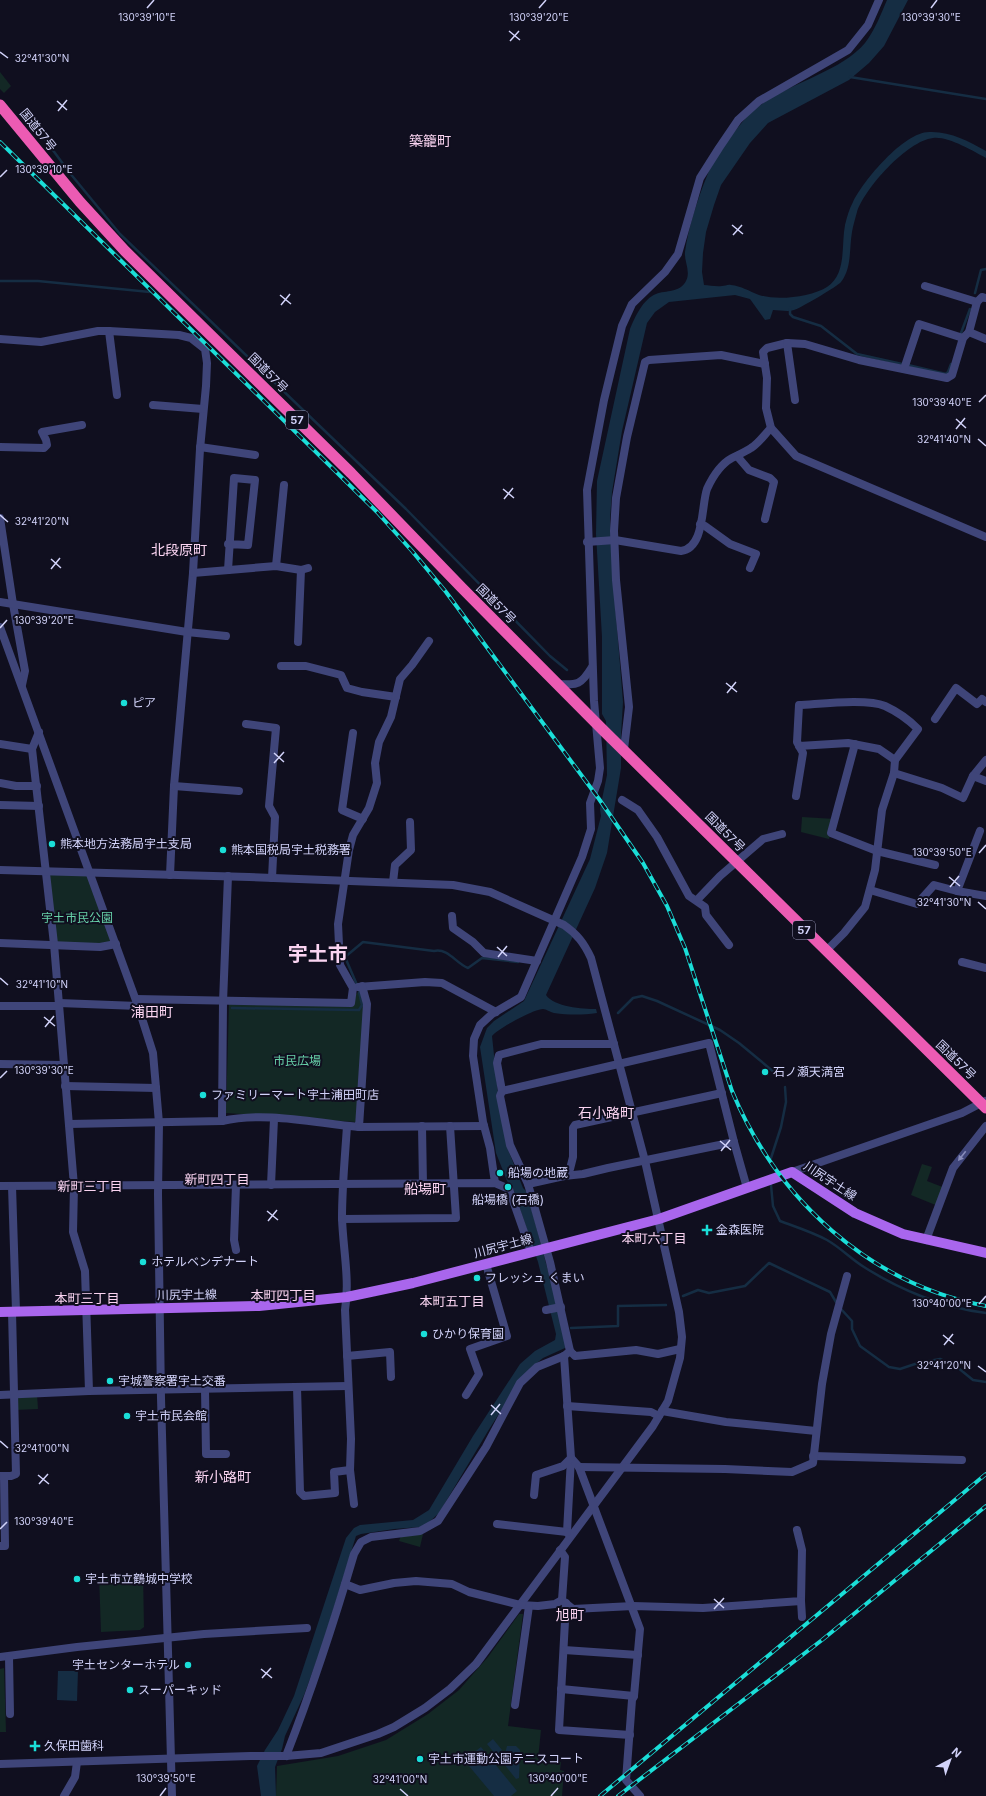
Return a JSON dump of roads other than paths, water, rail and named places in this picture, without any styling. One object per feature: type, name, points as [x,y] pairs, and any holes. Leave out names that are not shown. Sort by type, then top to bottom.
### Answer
[{"type":"highway","name":"国道57号","points":[[0,105],[80,202],[125,251],[351,473],[599,726],[826,951],[985,1104]]},
{"type":"main road","name":"川尻宇土線","points":[[0,1312],[260,1306],[347,1297],[380,1291],[659,1219],[792,1172],[855,1212],[903,1234],[986,1253]]},
{"type":"street","points":[[495,1183],[473,1056],[474,1039],[480,1025],[496,1012],[520,998],[582,857],[591,829],[590,803],[598,781],[600,768],[599,726],[592,667],[590,541],[587,490],[604,400],[622,326],[629,310],[665,272],[676,258],[700,178],[718,148],[738,120],[759,101],[848,50],[868,25],[879,0]]},
{"type":"street","points":[[925,286],[977,302]]},
{"type":"street","points":[[986,298],[982,297],[977,302],[952,375],[947,378],[859,360],[805,344],[787,343],[765,349],[763,352],[767,378],[766,408],[771,428],[796,456],[986,537]]},
{"type":"street","points":[[904,369],[918,324],[986,339]]},
{"type":"street","points":[[0,338],[42,342],[98,331],[109,331],[179,335],[191,338],[205,349],[207,363],[200,447],[193,573],[174,786],[170,875]]},
{"type":"street","points":[[109,331],[117,395]]},
{"type":"street","points":[[787,343],[795,400]]},
{"type":"street","points":[[624,750],[629,707],[619,614],[614,540],[616,498],[627,437],[645,362],[649,360],[721,355],[765,364]]},
{"type":"street","points":[[153,404],[203,409]]},
{"type":"street","points":[[0,447],[44,448],[47,445],[42,432],[82,425]]},
{"type":"street","points":[[590,541],[614,540],[684,551],[694,543],[700,524],[705,496],[712,479],[726,462],[756,444],[771,428]]},
{"type":"street","points":[[200,447],[255,455]]},
{"type":"street","points":[[737,456],[749,470],[770,478],[774,482],[765,519]]},
{"type":"street","points":[[228,544],[248,545],[255,480],[234,478],[228,544],[228,570]]},
{"type":"street","points":[[276,566],[284,485]]},
{"type":"street","points":[[0,518],[25,671],[22,685]]},
{"type":"street","points":[[700,524],[730,544],[756,554],[750,568]]},
{"type":"street","points":[[193,573],[276,566],[304,569],[298,642]]},
{"type":"street","points":[[0,602],[187,632],[226,636]]},
{"type":"street","points":[[0,627],[137,1002],[153,1053],[159,1123],[158,1185],[160,1309],[172,1796]]},
{"type":"street","points":[[0,1006],[137,1002],[351,1003],[353,988],[340,965],[338,924],[344,880],[353,835],[369,808],[377,783],[376,763],[379,742],[391,717],[400,679],[429,641]]},
{"type":"street","points":[[281,666],[306,666],[341,675],[347,688],[396,697]]},
{"type":"street","points":[[558,684],[576,685],[584,680],[592,667]]},
{"type":"street","points":[[935,720],[956,688],[977,704],[982,699],[986,702]]},
{"type":"street","points":[[796,796],[802,753],[797,742],[799,705],[867,702],[884,705],[905,716],[918,729],[895,760],[894,773],[882,810],[877,852],[870,890],[865,907],[844,933],[826,951]]},
{"type":"street","points":[[246,724],[276,728],[270,806],[275,817],[272,878]]},
{"type":"street","points":[[39,732],[32,749],[54,944],[74,1186],[73,1232],[85,1271],[88,1391]]},
{"type":"street","points":[[353,733],[342,810],[362,819]]},
{"type":"street","points":[[799,746],[848,743],[855,744],[879,749],[895,760]]},
{"type":"street","points":[[0,744],[32,749]]},
{"type":"street","points":[[855,744],[831,833],[877,852],[935,865]]},
{"type":"street","points":[[894,773],[942,788],[963,798],[973,776],[986,760]]},
{"type":"street","points":[[973,776],[986,781]]},
{"type":"street","points":[[0,783],[16,786],[37,786]]},
{"type":"street","points":[[174,786],[239,790]]},
{"type":"street","points":[[622,800],[638,810],[657,837],[689,896],[697,900],[705,907],[706,915],[729,945]]},
{"type":"street","points":[[0,805],[39,806]]},
{"type":"street","points":[[392,882],[395,865],[410,850],[410,822]]},
{"type":"street","points":[[957,891],[980,831]]},
{"type":"street","points":[[697,900],[736,861],[763,839],[782,834]]},
{"type":"street","points":[[0,870],[228,876],[453,885],[490,892],[564,925],[584,944],[591,958],[659,1219],[679,1312],[682,1337],[673,1385],[668,1402],[660,1414],[622,1467],[568,1534],[560,1550],[476,1664],[450,1689],[425,1708],[394,1727],[321,1753],[286,1756],[277,1755],[0,1764]]},
{"type":"street","points":[[222,1121],[223,1002],[228,876]]},
{"type":"street","points":[[870,890],[917,904],[934,885],[986,896]]},
{"type":"street","points":[[452,916],[453,928],[473,942],[484,953],[536,961]]},
{"type":"street","points":[[0,944],[100,946],[116,944]]},
{"type":"street","points":[[962,962],[986,968]]},
{"type":"street","points":[[353,988],[362,986],[425,982],[442,983],[496,1012]]},
{"type":"street","points":[[359,1127],[367,1004],[362,986]]},
{"type":"street","points":[[502,1091],[709,1043],[747,1188]]},
{"type":"street","points":[[568,1534],[571,1458],[567,1406],[567,1354],[561,1306],[528,1184],[510,1145],[500,1096],[502,1091],[497,1063],[499,1055],[541,1044],[614,1044]]},
{"type":"street","points":[[0,1064],[64,1065]]},
{"type":"street","points":[[65,1086],[156,1088]]},
{"type":"street","points":[[564,1176],[570,1169],[573,1157],[573,1128],[575,1125],[632,1114],[722,1093]]},
{"type":"street","points":[[792,1172],[985,1104]]},
{"type":"street","points":[[69,1124],[222,1121],[234,1118],[274,1119],[359,1127],[484,1126]]},
{"type":"street","points":[[271,1185],[274,1119]]},
{"type":"street","points":[[347,1126],[342,1219],[347,1297],[345,1310],[351,1439],[350,1470],[354,1504]]},
{"type":"street","points":[[422,1126],[423,1184]]},
{"type":"street","points":[[342,1219],[456,1218],[450,1126]]},
{"type":"street","points":[[926,1240],[953,1168],[986,1126]]},
{"type":"street","points":[[528,1184],[734,1142]]},
{"type":"street","points":[[0,1186],[495,1183],[509,1189],[532,1251]]},
{"type":"street","points":[[236,1185],[234,1240],[236,1250]]},
{"type":"street","points":[[0,1546],[5,1546],[2,1476],[11,1476],[16,1474],[12,1186]]},
{"type":"street","points":[[466,1396],[478,1374],[470,1349],[507,1336],[486,1264]]},
{"type":"street","points":[[579,1467],[792,1472],[813,1463],[816,1431],[831,1334],[847,1276]]},
{"type":"street","points":[[546,1310],[561,1306]]},
{"type":"street","points":[[286,1756],[306,1706],[354,1554],[361,1542],[371,1537],[420,1531],[438,1521],[486,1447],[520,1384],[537,1367],[567,1354],[575,1356],[636,1350],[658,1354],[680,1349]]},
{"type":"street","points":[[347,1356],[390,1352],[391,1377]]},
{"type":"street","points":[[0,1395],[88,1391],[162,1391],[348,1386]]},
{"type":"street","points":[[297,1387],[300,1492],[304,1496],[335,1493],[334,1472],[350,1470]]},
{"type":"street","points":[[205,1389],[206,1454],[226,1454]]},
{"type":"street","points":[[567,1406],[651,1412],[726,1422],[816,1431]]},
{"type":"street","points":[[813,1456],[962,1460]]},
{"type":"street","points":[[571,1458],[579,1467],[592,1506],[633,1606],[640,1629],[634,1696],[632,1700],[626,1780],[640,1796]]},
{"type":"street","points":[[534,1495],[536,1476],[563,1466],[571,1458]]},
{"type":"street","points":[[497,1524],[568,1534]]},
{"type":"street","points":[[797,1530],[802,1550],[802,1617]]},
{"type":"street","points":[[560,1550],[565,1557],[564,1650],[559,1730],[630,1735]]},
{"type":"street","points":[[345,1584],[360,1590],[394,1583],[416,1581],[452,1584],[469,1592],[520,1605],[529,1606],[555,1604],[564,1601]]},
{"type":"street","points":[[564,1601],[573,1609],[633,1606],[703,1608],[801,1601]]},
{"type":"street","points":[[515,1705],[529,1606]]},
{"type":"street","points":[[0,1658],[77,1647],[204,1634],[307,1628]]},
{"type":"street","points":[[564,1650],[638,1655]]},
{"type":"street","points":[[9,1656],[10,1714]]},
{"type":"street","points":[[561,1689],[634,1696]]},
{"type":"street","points":[[64,1796],[75,1777],[77,1762]]},
{"type":"water","points":[[887,0],[908,0],[884,46],[869,63],[849,80],[768,123],[750,143],[721,185],[706,232],[702,272],[704,285],[735,286],[759,295],[775,298],[803,296],[827,287],[838,275],[842,259],[845,225],[853,202],[866,182],[885,159],[908,140],[919,134],[929,132],[944,133],[959,137],[986,151],[986,158],[946,139],[933,138],[911,147],[888,167],[861,202],[852,230],[849,265],[845,277],[841,282],[826,292],[797,309],[789,311],[773,310],[770,319],[765,320],[750,299],[735,295],[669,302],[655,312],[647,323],[622,431],[612,492],[610,519],[623,702],[621,768],[607,853],[595,888],[546,995],[550,999],[562,1005],[577,1008],[596,1009],[597,1013],[565,1014],[554,1013],[544,1009],[538,1010],[508,1024],[492,1036],[500,1112],[509,1152],[523,1188],[527,1192],[567,1342],[565,1348],[543,1358],[531,1368],[507,1401],[439,1513],[427,1524],[420,1527],[394,1529],[356,1536],[322,1646],[304,1695],[285,1736],[275,1767],[276,1796],[261,1796],[257,1766],[278,1730],[294,1696],[346,1538],[354,1528],[360,1525],[413,1520],[429,1510],[473,1436],[520,1364],[535,1351],[555,1340],[556,1334],[538,1262],[514,1191],[507,1181],[496,1153],[480,1047],[487,1028],[494,1021],[524,1001],[590,859],[601,816],[600,809],[607,775],[606,721],[602,714],[602,637],[596,534],[597,481],[630,329],[643,304],[651,296],[680,288],[686,281],[688,270],[685,252],[688,233],[697,203],[710,169],[735,132],[754,110],[766,101],[827,71],[854,53],[865,43],[872,33]]},
{"type":"water","points":[[58,1671],[78,1671],[77,1701],[57,1700]]},
{"type":"water","points":[[493,1739],[502,1750],[496,1755],[487,1744]]},
{"type":"water","points":[[507,1746],[516,1746],[520,1750],[519,1778],[516,1779],[500,1759],[505,1754]]},
{"type":"water","points":[[481,1747],[517,1791],[511,1796],[494,1796],[464,1760]]},
{"type":"waterway","points":[[850,77],[986,99]]},
{"type":"waterway","points":[[24,111],[69,172],[120,234],[406,509],[550,656],[567,670]]},
{"type":"waterway","points":[[975,293],[981,270],[986,269]]},
{"type":"waterway","points":[[0,281],[38,281],[150,292]]},
{"type":"waterway","points":[[790,308],[790,314],[793,317],[821,326],[857,354],[902,364]]},
{"type":"waterway","points":[[961,333],[970,309]]},
{"type":"waterway","points":[[908,365],[946,374],[951,364]]},
{"type":"waterway","points":[[357,985],[345,957],[363,942],[444,952],[468,968],[482,958],[518,962]]},
{"type":"waterway","points":[[232,1008],[359,1010],[362,1005],[359,992]]},
{"type":"waterway","points":[[618,1013],[633,998],[642,996],[657,1001],[720,1030],[739,1043],[780,1077]]},
{"type":"waterway","points":[[771,1158],[781,1127],[786,1102],[785,1087]]},
{"type":"waterway","points":[[771,1185],[773,1206],[780,1221],[827,1240],[864,1267],[907,1290],[954,1307],[986,1313]]},
{"type":"waterway","points":[[683,1296],[698,1290],[709,1293],[745,1286],[769,1263],[830,1292],[836,1302]]},
{"type":"waterway","points":[[571,1328],[618,1326],[618,1306],[666,1305]]},
{"type":"waterway","points":[[841,1309],[852,1321],[852,1329],[860,1346],[889,1367],[900,1369],[918,1363],[940,1359],[957,1367],[973,1380],[986,1382]]},
{"type":"railway","points":[[0,142],[377,512],[446,592],[599,799],[643,863],[667,906],[685,948],[732,1091],[751,1130],[774,1167],[801,1201],[832,1231],[866,1257],[903,1278],[943,1295],[986,1306]]},
{"type":"railway","points":[[600,1796],[986,1474]]},
{"type":"railway","points":[[618,1796],[822,1640],[986,1506]]},
{"type":"place","name":"ピア","points":[[124,703]]},
{"type":"place","name":"熊本地方法務局宇土支局","points":[[52,844]]},
{"type":"place","name":"熊本国税局宇土税務署","points":[[223,850]]},
{"type":"place","name":"石ノ瀬天満宮","points":[[765,1072]]},
{"type":"place","name":"ファミリーマート宇土浦田町店","points":[[203,1095]]},
{"type":"place","name":"船場の地蔵","points":[[500,1173]]},
{"type":"place","name":"船場橋 (石橋)","points":[[508,1187]]},
{"type":"place","name":"金森医院","points":[[707,1230]]},
{"type":"place","name":"ホテルベンデナート","points":[[143,1262]]},
{"type":"place","name":"フレッシュ くまい","points":[[477,1278]]},
{"type":"place","name":"ひかり保育園","points":[[424,1334]]},
{"type":"place","name":"宇城警察署宇土交番","points":[[110,1381]]},
{"type":"place","name":"宇土市民会館","points":[[127,1416]]},
{"type":"place","name":"宇土市立鶴城中学校","points":[[77,1579]]},
{"type":"place","name":"宇土センターホテル","points":[[188,1665]]},
{"type":"place","name":"スーパーキッド","points":[[130,1690]]},
{"type":"place","name":"久保田歯科","points":[[35,1746]]},
{"type":"place","name":"宇土市運動公園テニスコート","points":[[420,1759]]},
{"type":"district","name":"築籠町","points":[[430,141]]},
{"type":"district","name":"北段原町","points":[[179,550]]},
{"type":"district","name":"宇土市","points":[[318,954]]},
{"type":"district","name":"浦田町","points":[[152,1012]]},
{"type":"district","name":"石小路町","points":[[606,1113]]},
{"type":"district","name":"新町四丁目","points":[[217,1179]]},
{"type":"district","name":"新町三丁目","points":[[90,1186]]},
{"type":"district","name":"船場町","points":[[425,1189]]},
{"type":"district","name":"本町六丁目","points":[[654,1238]]},
{"type":"district","name":"本町四丁目","points":[[283,1295]]},
{"type":"district","name":"本町三丁目","points":[[87,1298]]},
{"type":"district","name":"本町五丁目","points":[[452,1301]]},
{"type":"district","name":"新小路町","points":[[223,1477]]},
{"type":"district","name":"旭町","points":[[570,1615]]},
{"type":"park label","name":"宇土市民公園","points":[[77,918]]},
{"type":"park label","name":"市民広場","points":[[297,1061]]}]
